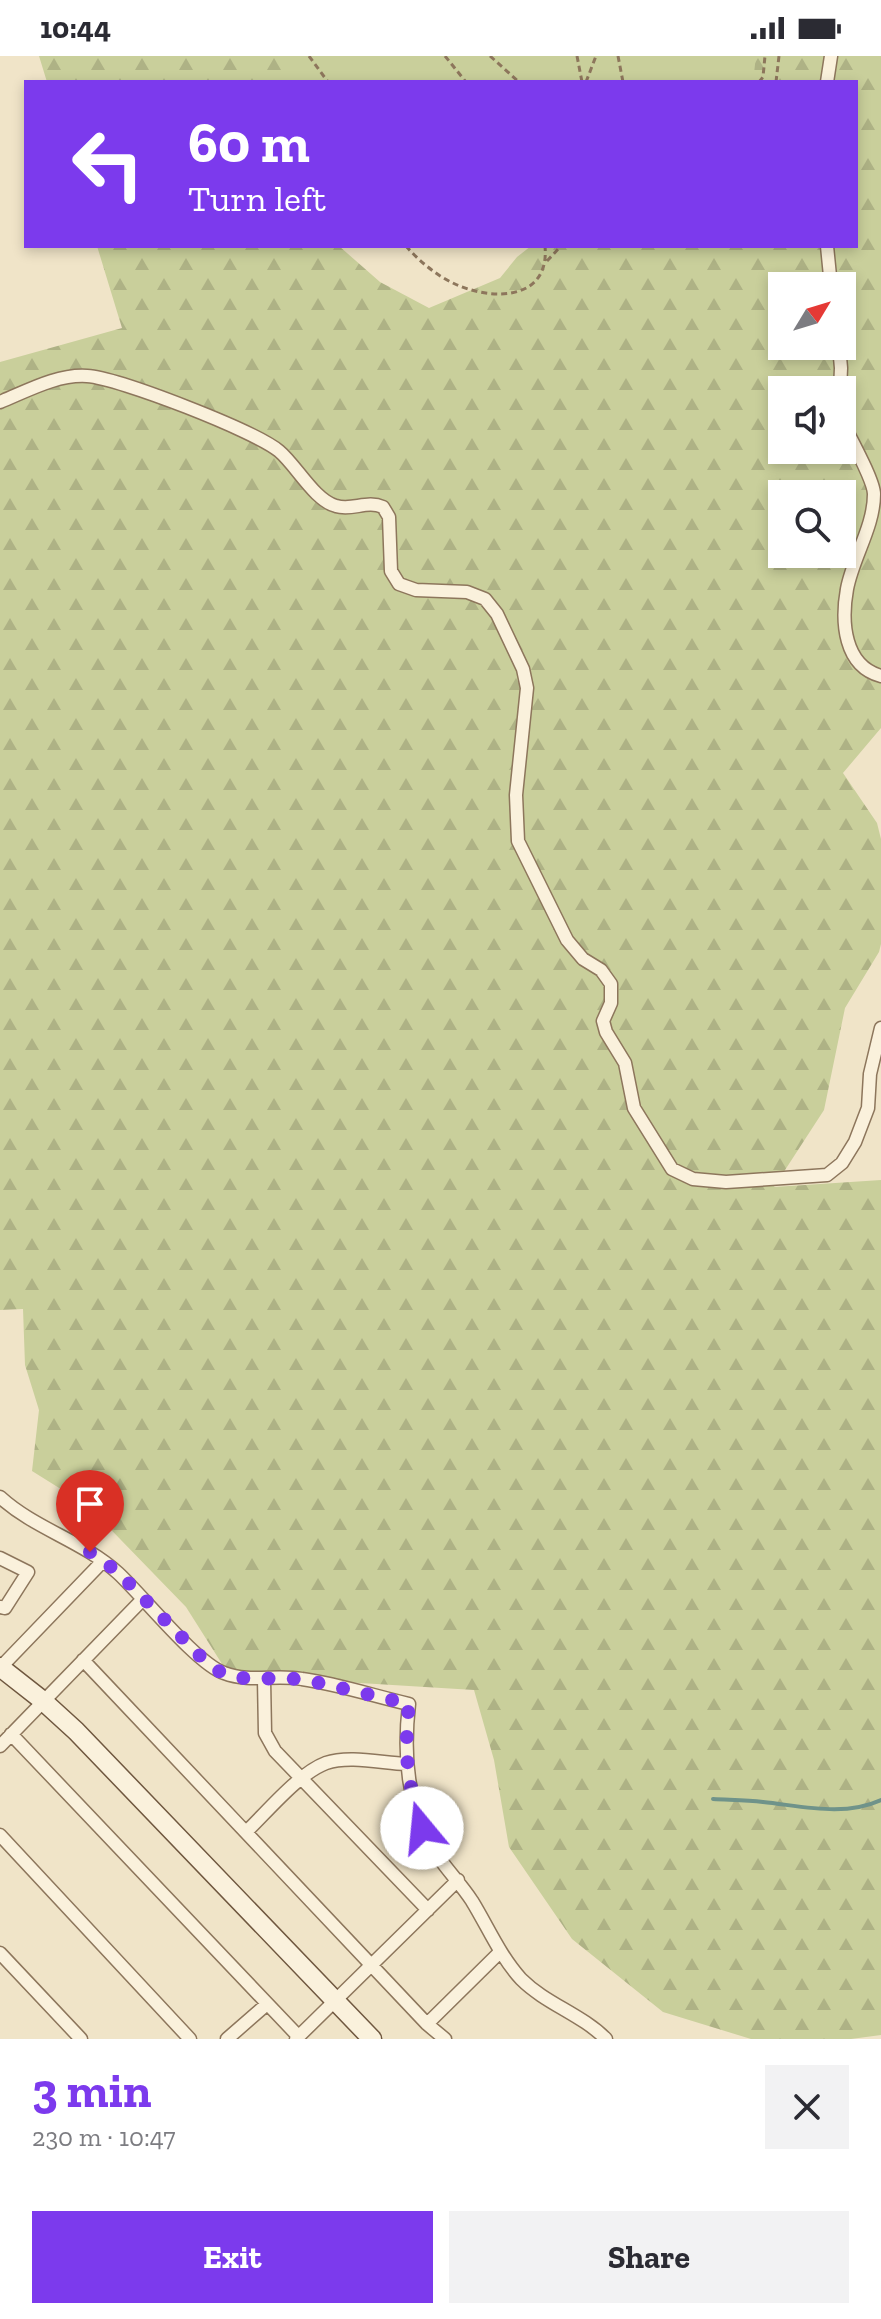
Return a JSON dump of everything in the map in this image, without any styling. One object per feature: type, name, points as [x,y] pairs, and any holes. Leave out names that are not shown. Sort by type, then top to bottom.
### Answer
[{"type":"street","points":[[827,80],[831,56]]},
{"type":"street","points":[[827,248],[830,272]]},
{"type":"street","points":[[0,402],[53,381],[86,376],[115,381],[254,436],[280,451],[324,500],[336,507],[355,507],[373,502],[383,507],[389,517],[391,571],[399,584],[416,590],[467,592],[485,599],[497,614],[523,669],[527,688],[516,795],[518,841],[567,940],[583,959],[601,970],[611,984],[611,1003],[603,1021],[606,1032],[625,1063],[634,1108],[672,1169],[693,1179],[726,1182],[827,1175],[842,1163],[855,1142],[868,1108],[870,1074],[880,1033]]},
{"type":"street","points":[[856,451],[874,490],[872,510],[847,589],[845,630],[851,655],[866,672],[881,676]]},
{"type":"street","points":[[0,1497],[16,1512],[103,1561],[220,1672],[241,1678],[302,1679],[409,1704],[406,1764],[411,1795],[422,1828],[437,1854],[458,1880],[500,1952],[521,1978],[546,2001],[573,2015],[606,2039]]},
{"type":"street","points":[[0,1558],[28,1572],[5,1608],[0,1607]]},
{"type":"street","points":[[103,1561],[0,1668],[42,1700],[87,1742],[372,2039]]},
{"type":"street","points":[[0,1746],[143,1599]]},
{"type":"street","points":[[83,1660],[427,2024],[445,2039]]},
{"type":"street","points":[[264,1679],[265,1733],[275,1751],[428,1910]]},
{"type":"street","points":[[11,1734],[297,2038],[458,1880]]},
{"type":"street","points":[[246,1832],[302,1778],[326,1763],[406,1764]]},
{"type":"street","points":[[0,1835],[190,2039]]},
{"type":"street","points":[[427,2024],[500,1952]]},
{"type":"street","points":[[0,1953],[81,2039]]},
{"type":"street","points":[[227,2039],[267,2004]]},
{"type":"path","points":[[309,56],[327,80]]},
{"type":"path","points":[[445,56],[464,80]]},
{"type":"path","points":[[490,56],[517,80]]},
{"type":"path","points":[[577,56],[583,80]]},
{"type":"path","points":[[585,80],[596,56]]},
{"type":"path","points":[[618,56],[623,80]]},
{"type":"path","points":[[761,80],[765,56]]},
{"type":"path","points":[[776,80],[779,56]]},
{"type":"path","points":[[408,248],[445,279],[474,291],[492,294],[511,294],[527,287],[544,271],[545,248]]},
{"type":"path","points":[[545,263],[559,248]]},
{"type":"green space","points":[[39,56],[289,56],[293,79],[293,80],[46,80]]},
{"type":"green space","points":[[141,56],[881,56],[881,84],[858,80],[160,80]]},
{"type":"green space","points":[[756,56],[881,56],[881,728],[843,773],[877,823],[881,839],[881,944],[845,1008],[824,1110],[774,1187],[881,1180],[881,2035],[851,2039],[751,2039],[663,2012],[572,1939],[509,1847],[494,1760],[474,1690],[229,1675],[186,1607],[88,1506],[32,1471],[39,1410],[25,1365],[23,1309],[0,1310],[0,362],[122,328],[98,248],[341,248],[380,282],[429,308],[500,278],[528,248],[858,248],[858,80],[753,80]]},
{"type":"waterway","points":[[713,1799],[838,1809],[881,1800]]},
{"type":"route","points":[[90,1552],[118,1572],[201,1657],[220,1672],[241,1678],[302,1679],[409,1704],[406,1764],[411,1795],[422,1828]]}]
